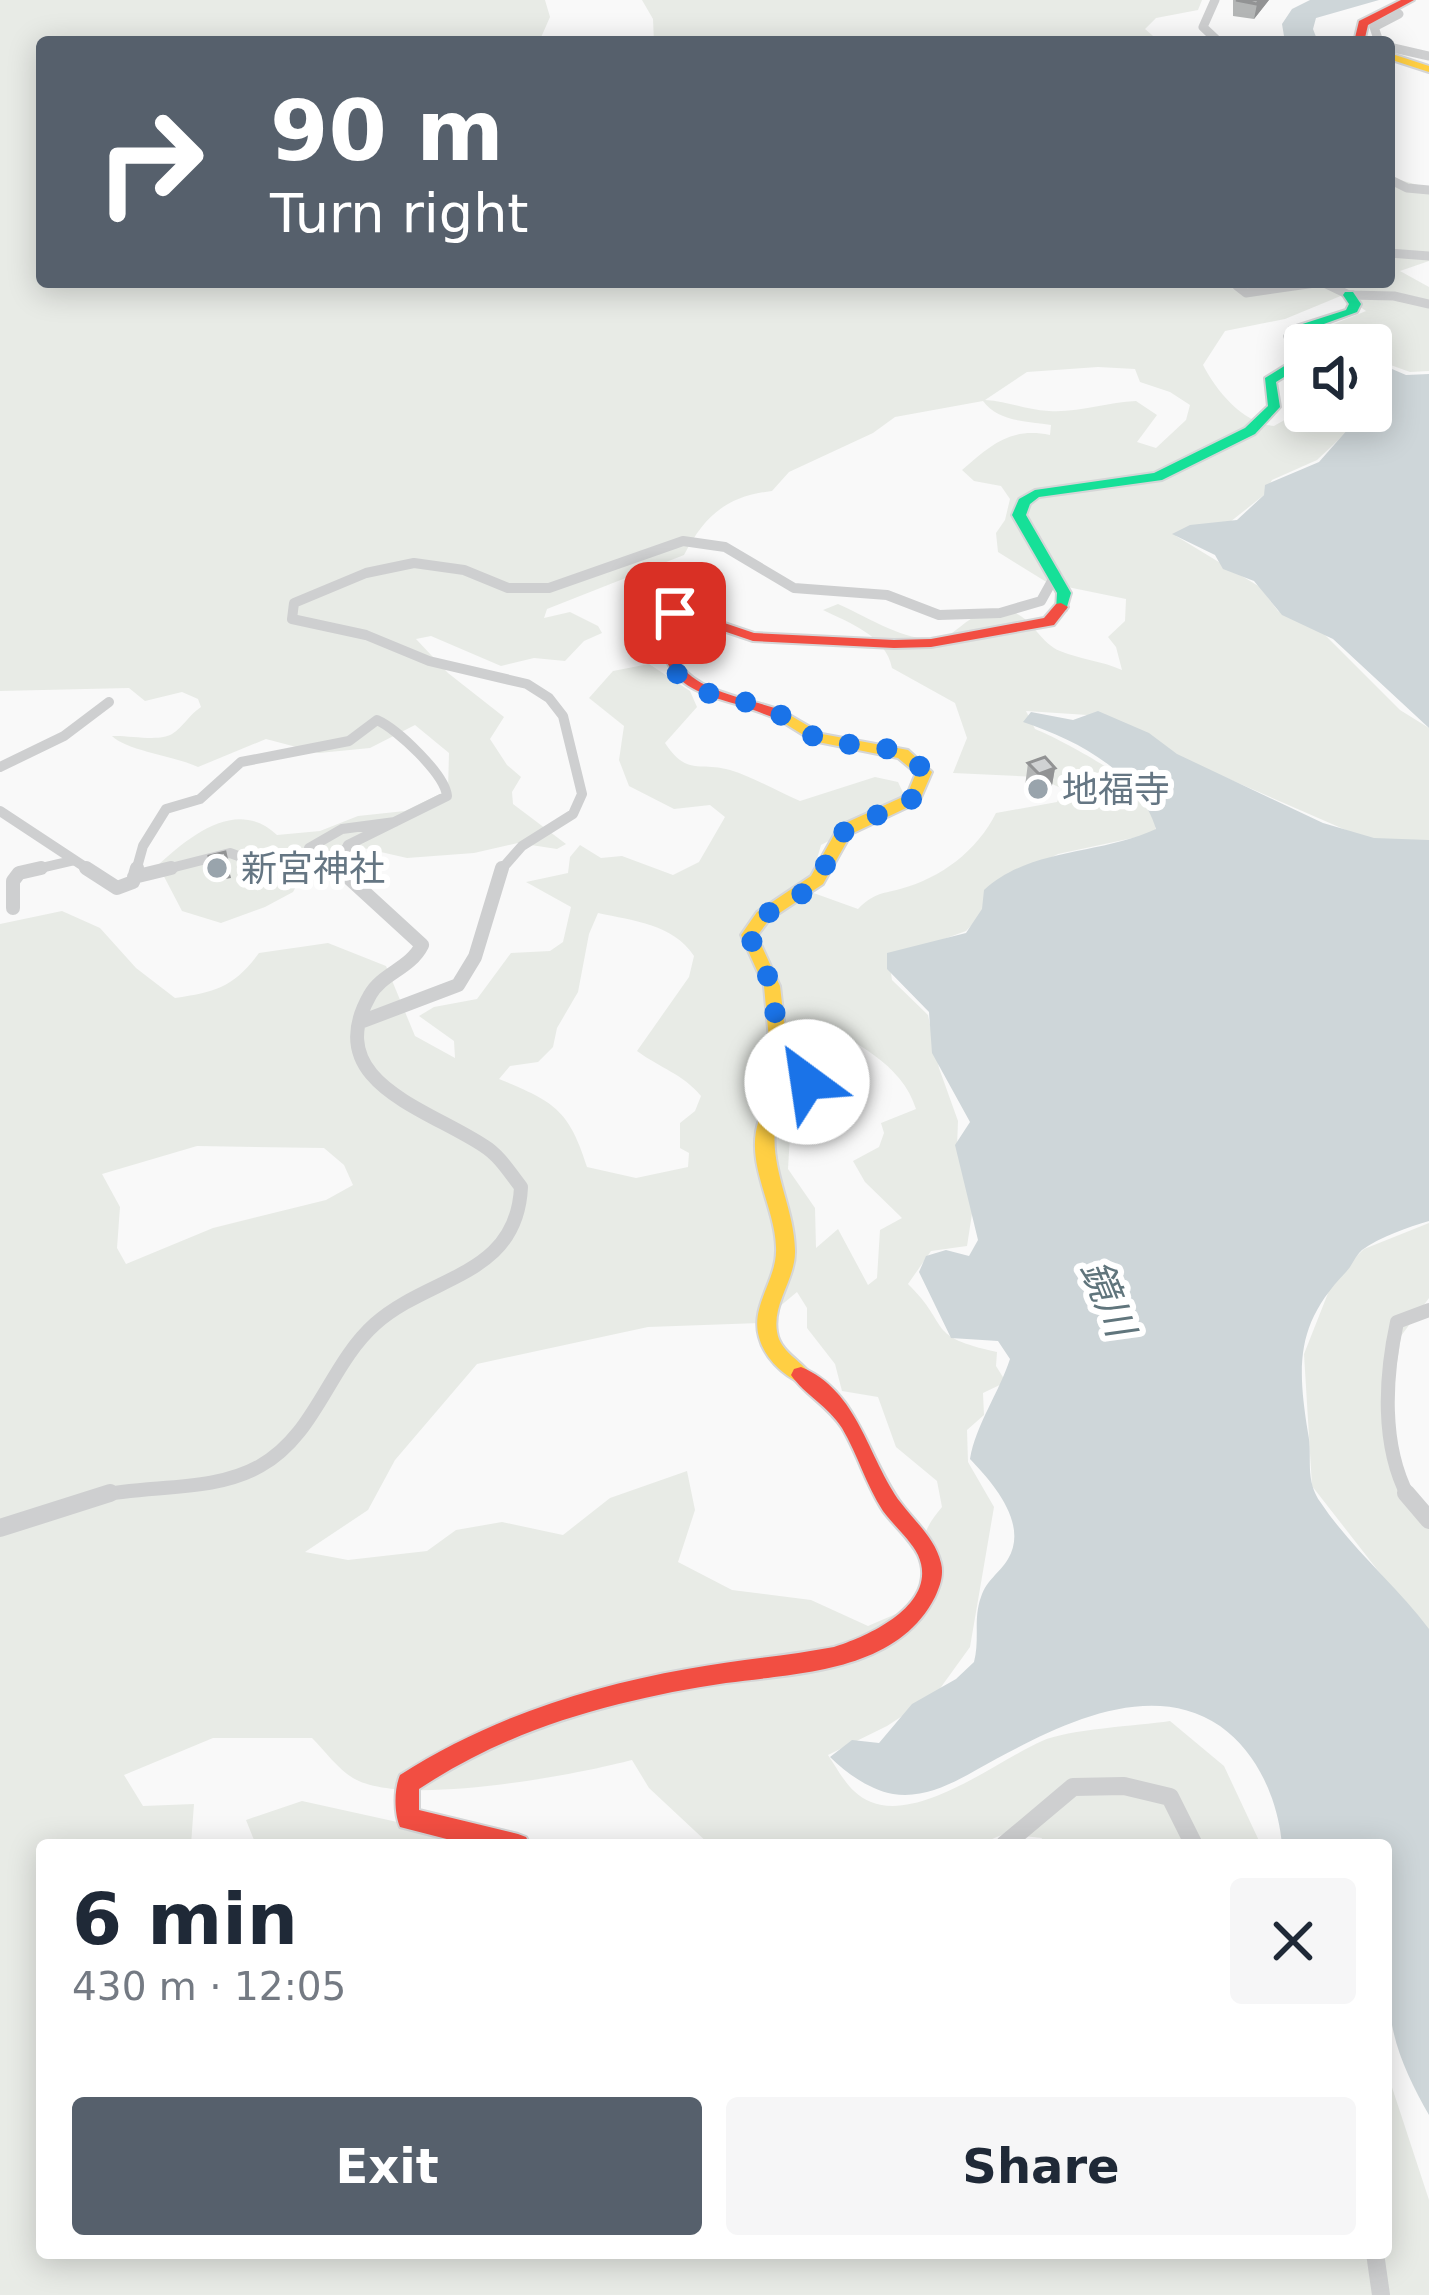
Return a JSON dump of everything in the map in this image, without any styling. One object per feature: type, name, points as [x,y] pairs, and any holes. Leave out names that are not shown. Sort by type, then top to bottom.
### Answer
[{"type":"street","points":[[1213,36],[1203,27],[1215,0]]},
{"type":"street","points":[[1360,36],[1363,23],[1402,5]]},
{"type":"street","points":[[1377,36],[1374,27],[1399,14],[1402,5]]},
{"type":"street","points":[[1395,52],[1429,56]]},
{"type":"street","points":[[1395,54],[1429,69]]},
{"type":"street","points":[[1395,182],[1429,190]]},
{"type":"street","points":[[1395,254],[1429,256]]},
{"type":"street","points":[[1240,288],[1246,293],[1281,288]]},
{"type":"street","points":[[1334,288],[1348,295],[1394,296],[1429,304]]},
{"type":"street","points":[[493,1839],[408,1819],[407,1784],[434,1763],[496,1733],[611,1697],[854,1651],[901,1629],[926,1598],[933,1566],[921,1541],[874,1477],[844,1409],[824,1388],[787,1365],[770,1344],[769,1301],[785,1271],[785,1246],[766,1152],[766,1123],[807,1082],[778,1040],[772,986],[749,935],[763,916],[817,880],[845,830],[914,798],[924,772],[904,754],[819,739],[774,711],[708,696],[688,686],[674,670],[675,650],[661,628],[662,617],[683,613],[753,637],[789,641],[931,644],[1049,622],[1060,611],[1064,593],[1019,515],[1024,502],[1035,494],[1140,485],[1170,475],[1261,424],[1274,407],[1269,381],[1291,372],[1301,361],[1291,337],[1294,331],[1351,312],[1355,304],[1348,295]]},
{"type":"street","points":[[363,1021],[458,985],[475,957],[501,869],[523,846],[573,814],[582,794],[563,716],[549,698],[503,676],[429,661],[366,635],[292,619],[294,603],[392,564],[464,570],[508,588],[549,588],[683,541],[725,547],[794,588],[868,592],[958,617],[1000,613],[1041,601],[1056,574]]},
{"type":"street","points":[[0,767],[64,736],[109,702]]},
{"type":"street","points":[[0,1528],[53,1508],[130,1490],[223,1480],[260,1466],[293,1441],[349,1354],[374,1325],[492,1257],[506,1243],[521,1209],[521,1187],[490,1149],[368,1072],[355,1049],[354,1035],[372,990],[413,963],[422,945],[414,931],[347,886],[337,867],[348,845],[448,796],[442,774],[412,752],[399,732],[374,720],[361,725],[349,741],[241,762],[200,799],[166,809],[153,825],[134,877]]},
{"type":"street","points":[[0,811],[117,888],[134,877],[230,853],[244,858]]},
{"type":"street","points":[[309,848],[342,829],[400,822]]},
{"type":"street","points":[[13,908],[13,881],[19,872],[71,860]]},
{"type":"street","points":[[1429,1310],[1397,1322],[1389,1373],[1398,1474],[1406,1495],[1429,1520]]},
{"type":"street","points":[[1011,1839],[1072,1787],[1124,1786],[1170,1797],[1191,1839]]},
{"type":"street","points":[[1376,2259],[1381,2295]]},
{"type":"shaded area","points":[[0,0],[545,0],[550,17],[542,36],[36,36],[36,288],[1395,288],[1395,179],[1429,188],[1429,261],[1400,271],[1429,287],[1429,371],[1410,372],[1392,366],[1392,324],[1334,324],[1366,311],[1343,295],[1285,319],[1225,331],[1203,365],[1223,395],[1242,412],[1263,424],[1274,426],[1284,420],[1284,432],[1347,432],[1317,460],[1272,480],[1264,495],[1230,522],[1176,536],[1260,587],[1278,611],[1322,632],[1400,710],[1429,728],[1429,844],[1371,841],[1169,753],[1103,716],[1026,711],[1035,729],[1098,762],[1143,794],[1152,807],[1156,833],[1058,854],[1025,871],[966,931],[889,959],[892,980],[928,1015],[939,1068],[958,1121],[957,1147],[974,1201],[967,1246],[931,1251],[908,1284],[948,1335],[997,1352],[996,1366],[1006,1382],[983,1393],[984,1415],[967,1430],[968,1462],[994,1507],[970,1647],[936,1694],[887,1726],[828,1755],[857,1794],[891,1806],[960,1786],[1054,1737],[1170,1721],[1224,1766],[1258,1839],[1042,1839],[1004,1834],[992,1839],[704,1839],[649,1788],[632,1760],[490,1786],[409,1790],[353,1778],[312,1738],[213,1738],[124,1775],[143,1806],[194,1804],[191,1839],[36,1839],[36,2259],[1392,2259],[1392,2087],[1429,2200],[1429,2295],[0,2295],[0,924],[62,911],[100,928],[136,968],[175,998],[223,986],[259,953],[328,943],[386,966],[415,1036],[455,1058],[454,1041],[419,1016],[434,1007],[477,999],[511,953],[550,951],[563,942],[571,907],[526,882],[568,873],[570,857],[580,845],[601,858],[622,856],[673,875],[699,862],[725,817],[710,805],[674,809],[629,786],[619,760],[624,726],[589,698],[613,671],[649,664],[690,691],[697,707],[665,743],[687,764],[730,770],[800,801],[875,777],[898,782],[907,801],[821,845],[808,891],[858,909],[877,895],[943,870],[968,851],[996,813],[1057,802],[1063,789],[1037,777],[953,773],[967,738],[955,703],[892,668],[875,639],[823,610],[838,604],[925,639],[952,633],[985,612],[1010,611],[1060,651],[1122,670],[1108,637],[1125,621],[1126,599],[1048,583],[998,552],[996,533],[1010,499],[1001,486],[974,481],[962,470],[1002,440],[1023,434],[1050,435],[1051,425],[1005,417],[983,401],[895,417],[873,433],[789,472],[772,491],[742,497],[719,510],[684,555],[547,609],[544,618],[570,612],[598,626],[602,633],[584,641],[565,661],[534,658],[501,666],[431,636],[416,639],[448,673],[504,717],[490,739],[521,777],[512,792],[513,804],[566,844],[557,849],[518,843],[474,853],[407,858],[350,845],[308,864],[293,892],[221,923],[182,911],[158,865],[184,843],[230,820],[262,824],[277,835],[320,831],[358,816],[405,811],[448,790],[449,753],[415,725],[370,748],[319,753],[266,739],[198,767],[129,746],[112,736],[166,736],[201,707],[198,699],[182,692],[145,701],[129,688],[0,691]],"holes":[[[1135,369],[1140,382],[1190,405],[1186,420],[1156,448],[1137,442],[1157,415],[1136,401],[1060,411],[985,400],[1027,372]],[[598,913],[664,930],[694,956],[689,977],[637,1051],[701,1096],[695,1111],[680,1123],[680,1148],[689,1153],[688,1167],[636,1178],[587,1167],[565,1119],[546,1101],[499,1079],[510,1066],[538,1062],[553,1047],[557,1028],[578,992]],[[814,1019],[860,1045],[900,1079],[916,1109],[881,1123],[884,1133],[879,1147],[853,1161],[865,1182],[902,1218],[880,1230],[877,1278],[868,1285],[838,1229],[816,1248],[815,1208],[788,1169],[792,1102],[748,1069],[751,1052],[795,1021]],[[197,1146],[324,1148],[344,1165],[353,1185],[326,1200],[213,1228],[126,1264],[117,1248],[120,1207],[102,1174]],[[797,1292],[807,1308],[807,1328],[835,1364],[842,1391],[878,1397],[896,1447],[937,1481],[942,1507],[923,1540],[935,1597],[868,1626],[811,1600],[732,1590],[678,1562],[695,1510],[687,1471],[610,1498],[563,1535],[502,1522],[456,1530],[427,1551],[348,1560],[305,1552],[368,1510],[395,1460],[477,1364],[648,1327],[760,1323]]]},
{"type":"shaded area","points":[[642,0],[1202,0],[1198,10],[1156,18],[1145,29],[1153,36],[654,36],[653,19]]},
{"type":"shaded area","points":[[1429,1223],[1429,1298],[1401,1336],[1391,1402],[1398,1464],[1411,1494],[1429,1511],[1429,1636],[1312,1486],[1304,1354],[1334,1278],[1364,1249]]},
{"type":"shaded area","points":[[302,1801],[420,1827],[443,1839],[254,1839],[246,1820]]},
{"type":"water","points":[[1310,0],[1379,0],[1316,18],[1316,36],[1284,36],[1282,24],[1292,9]]},
{"type":"water","points":[[1392,369],[1406,375],[1429,374],[1429,728],[1333,639],[1282,615],[1254,581],[1223,569],[1215,555],[1172,534],[1190,525],[1237,520],[1264,495],[1265,485],[1319,462],[1345,432],[1392,432]]},
{"type":"water","name":"鏡川","points":[[1098,711],[1323,823],[1374,838],[1429,840],[1429,1221],[1360,1252],[1317,1309],[1304,1346],[1302,1386],[1316,1494],[1333,1520],[1429,1629],[1429,2115],[1407,2072],[1392,2025],[1392,1839],[1281,1839],[1264,1779],[1245,1750],[1220,1726],[1193,1712],[1165,1706],[1106,1712],[1049,1732],[947,1785],[907,1795],[867,1785],[830,1757],[852,1740],[879,1743],[912,1704],[956,1679],[974,1662],[981,1597],[1013,1546],[1006,1505],[970,1459],[1010,1359],[998,1341],[951,1338],[919,1272],[926,1256],[946,1250],[969,1256],[978,1240],[955,1145],[970,1122],[932,1053],[929,1012],[887,969],[887,953],[966,933],[982,909],[984,890],[1023,866],[1156,829],[1148,809],[1121,775],[1064,738],[1023,722],[1031,712],[1073,720]]},
{"type":"building","points":[[1045,757],[1055,768],[1039,774],[1028,763]]},
{"type":"building","points":[[225,852],[228,866],[211,869],[209,856]]},
{"type":"traffic: fast","points":[[1061,607],[1064,593],[1019,515],[1024,502],[1035,494],[1157,477],[1250,431],[1274,407],[1269,381],[1301,361],[1291,336],[1294,331],[1351,312],[1355,304],[1349,295]]},
{"type":"traffic: slow","points":[[1395,58],[1429,69]]},
{"type":"traffic: slow","points":[[781,715],[818,738],[903,754],[924,772],[914,798],[845,830],[817,880],[763,916],[749,935],[772,986],[778,1039],[807,1082],[806,1088],[768,1118],[765,1135],[767,1167],[786,1249],[768,1310],[767,1331],[775,1351],[801,1375]]},
{"type":"traffic: jam","points":[[1360,36],[1363,23],[1409,0]]},
{"type":"traffic: jam","points":[[781,715],[686,680],[666,646],[662,617],[683,613],[753,637],[894,644],[931,643],[1049,622],[1061,607]]},
{"type":"traffic: jam","points":[[493,1839],[408,1819],[408,1783],[473,1745],[542,1716],[662,1684],[834,1657],[867,1647],[916,1612],[930,1585],[927,1552],[892,1507],[848,1421],[801,1375]]},
{"type":"place","name":"地福寺","points":[[1038,789]]},
{"type":"place","name":"新宮神社","points":[[217,868]]},
{"type":"route","points":[[675,613],[662,617],[660,623],[675,650],[674,670],[688,686],[708,696],[774,711],[819,739],[904,754],[924,772],[914,798],[845,830],[817,880],[763,916],[749,935],[772,986],[778,1040],[807,1082]]}]
